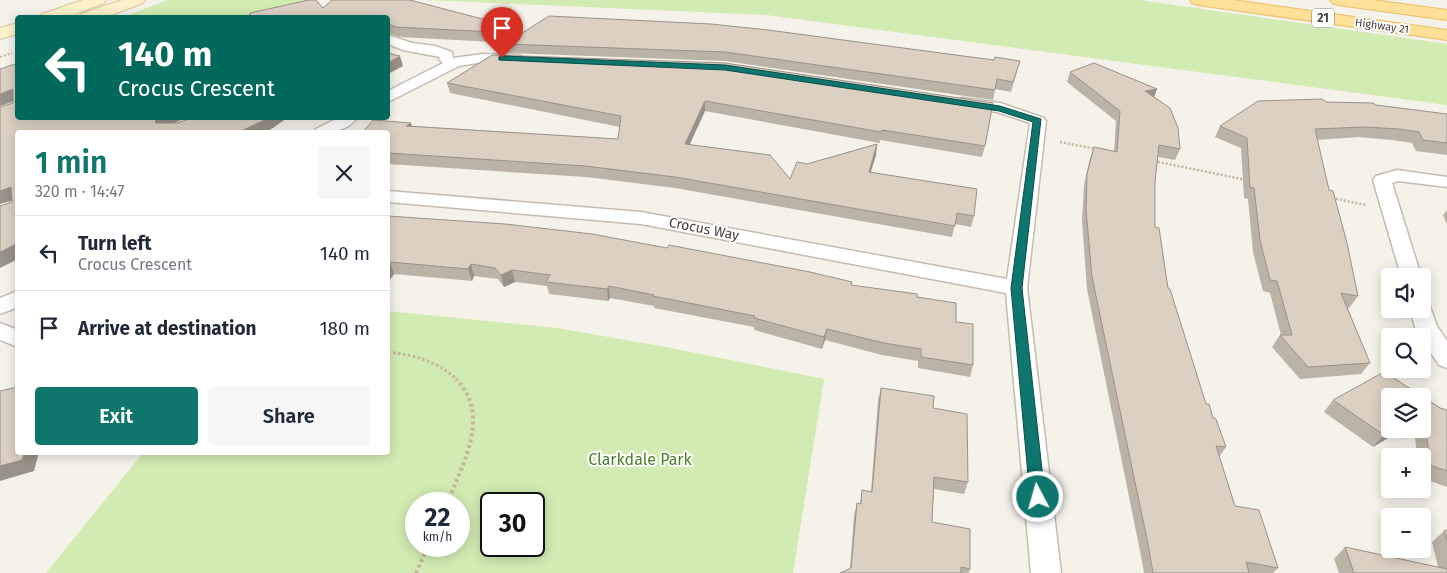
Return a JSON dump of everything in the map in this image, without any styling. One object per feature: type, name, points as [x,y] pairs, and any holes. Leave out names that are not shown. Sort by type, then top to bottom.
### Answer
[{"type":"main road","points":[[56,15],[98,0]]},
{"type":"main road","points":[[95,15],[137,0]]},
{"type":"main road","name":"Highway 21","points":[[1198,0],[1447,35]]},
{"type":"main road","name":"Highway 21","points":[[1338,0],[1447,15]]},
{"type":"main road","points":[[0,34],[15,29]]},
{"type":"main road","points":[[0,48],[15,43]]},
{"type":"street","points":[[390,40],[415,48],[416,52],[422,56],[450,61],[483,58],[531,59]]},
{"type":"street","points":[[390,96],[450,61]]},
{"type":"street","points":[[941,100],[1000,108],[1038,121],[1016,288],[1046,573]]},
{"type":"street","points":[[326,130],[345,120]]},
{"type":"street","points":[[1409,268],[1382,180],[1397,175],[1447,182]]},
{"type":"street","name":"Crocus Way","points":[[390,197],[641,218],[1016,288]]},
{"type":"street","points":[[0,307],[15,300]]},
{"type":"street","points":[[1424,318],[1426,326],[1447,359]]},
{"type":"street","points":[[0,331],[15,338]]},
{"type":"path","points":[[0,57],[15,52]]},
{"type":"path","points":[[1060,142],[1104,150]]},
{"type":"path","points":[[1153,161],[1250,181]]},
{"type":"path","points":[[1329,197],[1368,205]]},
{"type":"path","points":[[390,352],[426,359],[444,367],[457,379],[468,395],[474,416],[474,430],[451,492]]},
{"type":"path","points":[[416,573],[423,557]]},
{"type":"green space","points":[[168,0],[309,0],[256,15],[128,15]]},
{"type":"green space","points":[[427,0],[1139,0],[1447,44],[1447,105],[766,15]]},
{"type":"green space","name":"Clarkdale Park","points":[[390,311],[557,328],[666,347],[824,379],[793,573],[46,573],[141,455],[390,455]]},
{"type":"building","points":[[309,0],[316,0],[323,8],[332,0],[410,0],[494,22],[493,32],[396,27],[390,25],[390,15],[250,15],[250,13]]},
{"type":"building","points":[[549,16],[711,24],[994,60],[995,57],[1020,61],[1013,82],[997,79],[995,90],[725,52],[505,44]]},
{"type":"building","points":[[390,54],[400,56],[390,62]]},
{"type":"building","points":[[492,55],[725,63],[993,103],[985,146],[882,130],[881,132],[705,101],[685,144],[770,155],[790,179],[797,162],[807,164],[877,144],[869,172],[977,189],[974,216],[957,213],[955,226],[675,177],[585,166],[390,153],[390,130],[365,130],[373,120],[411,123],[406,126],[618,139],[621,116],[447,83]]},
{"type":"building","points":[[1094,63],[1157,89],[1145,91],[1170,108],[1178,128],[1180,149],[1159,145],[1155,182],[1155,227],[1159,228],[1168,288],[1170,289],[1206,404],[1209,404],[1213,418],[1216,419],[1226,447],[1216,446],[1235,506],[1259,510],[1278,568],[1246,562],[1249,573],[1153,573],[1092,277],[1086,210],[1087,174],[1094,147],[1117,152],[1120,111],[1070,72]]},
{"type":"building","points":[[15,64],[15,120],[156,120],[156,123],[178,123],[186,120],[265,120],[243,130],[15,130],[15,244],[0,252],[0,206],[12,202],[11,187],[0,191],[0,107],[13,103],[13,89],[0,94],[0,69]]},
{"type":"building","points":[[1322,99],[1326,102],[1373,103],[1376,105],[1447,114],[1447,143],[1423,140],[1419,132],[1399,129],[1365,127],[1315,129],[1329,190],[1333,191],[1347,243],[1358,296],[1341,293],[1370,363],[1308,367],[1280,335],[1292,335],[1277,281],[1270,280],[1260,240],[1254,188],[1250,187],[1247,138],[1220,126],[1258,101]]},
{"type":"building","points":[[390,216],[505,224],[592,234],[667,248],[669,245],[810,272],[852,282],[851,285],[917,294],[917,297],[956,303],[956,322],[973,324],[973,365],[921,357],[921,349],[884,343],[827,329],[824,337],[754,318],[755,316],[609,286],[607,289],[546,282],[550,275],[512,270],[501,275],[495,268],[471,264],[468,269],[390,262]]},
{"type":"building","points":[[1381,374],[1381,378],[1394,378],[1409,388],[1381,388],[1381,433],[1333,400]]},
{"type":"building","points":[[15,388],[15,455],[24,455],[22,460],[0,466],[0,391]]},
{"type":"building","points":[[881,388],[934,396],[933,408],[967,414],[968,482],[934,477],[932,522],[970,529],[970,569],[961,567],[961,573],[840,573],[851,568],[857,503],[861,504],[862,490],[872,492]]},
{"type":"building","points":[[1431,402],[1447,410],[1447,471],[1431,465],[1431,448],[1428,448],[1427,438],[1431,438]]},
{"type":"building","points":[[1447,530],[1447,541],[1444,531]]},
{"type":"building","points":[[1345,547],[1381,555],[1381,558],[1396,558],[1447,569],[1447,573],[1354,573]]},
{"type":"route","points":[[502,58],[725,68],[1000,108],[1038,121],[1016,288],[1038,497]]}]
